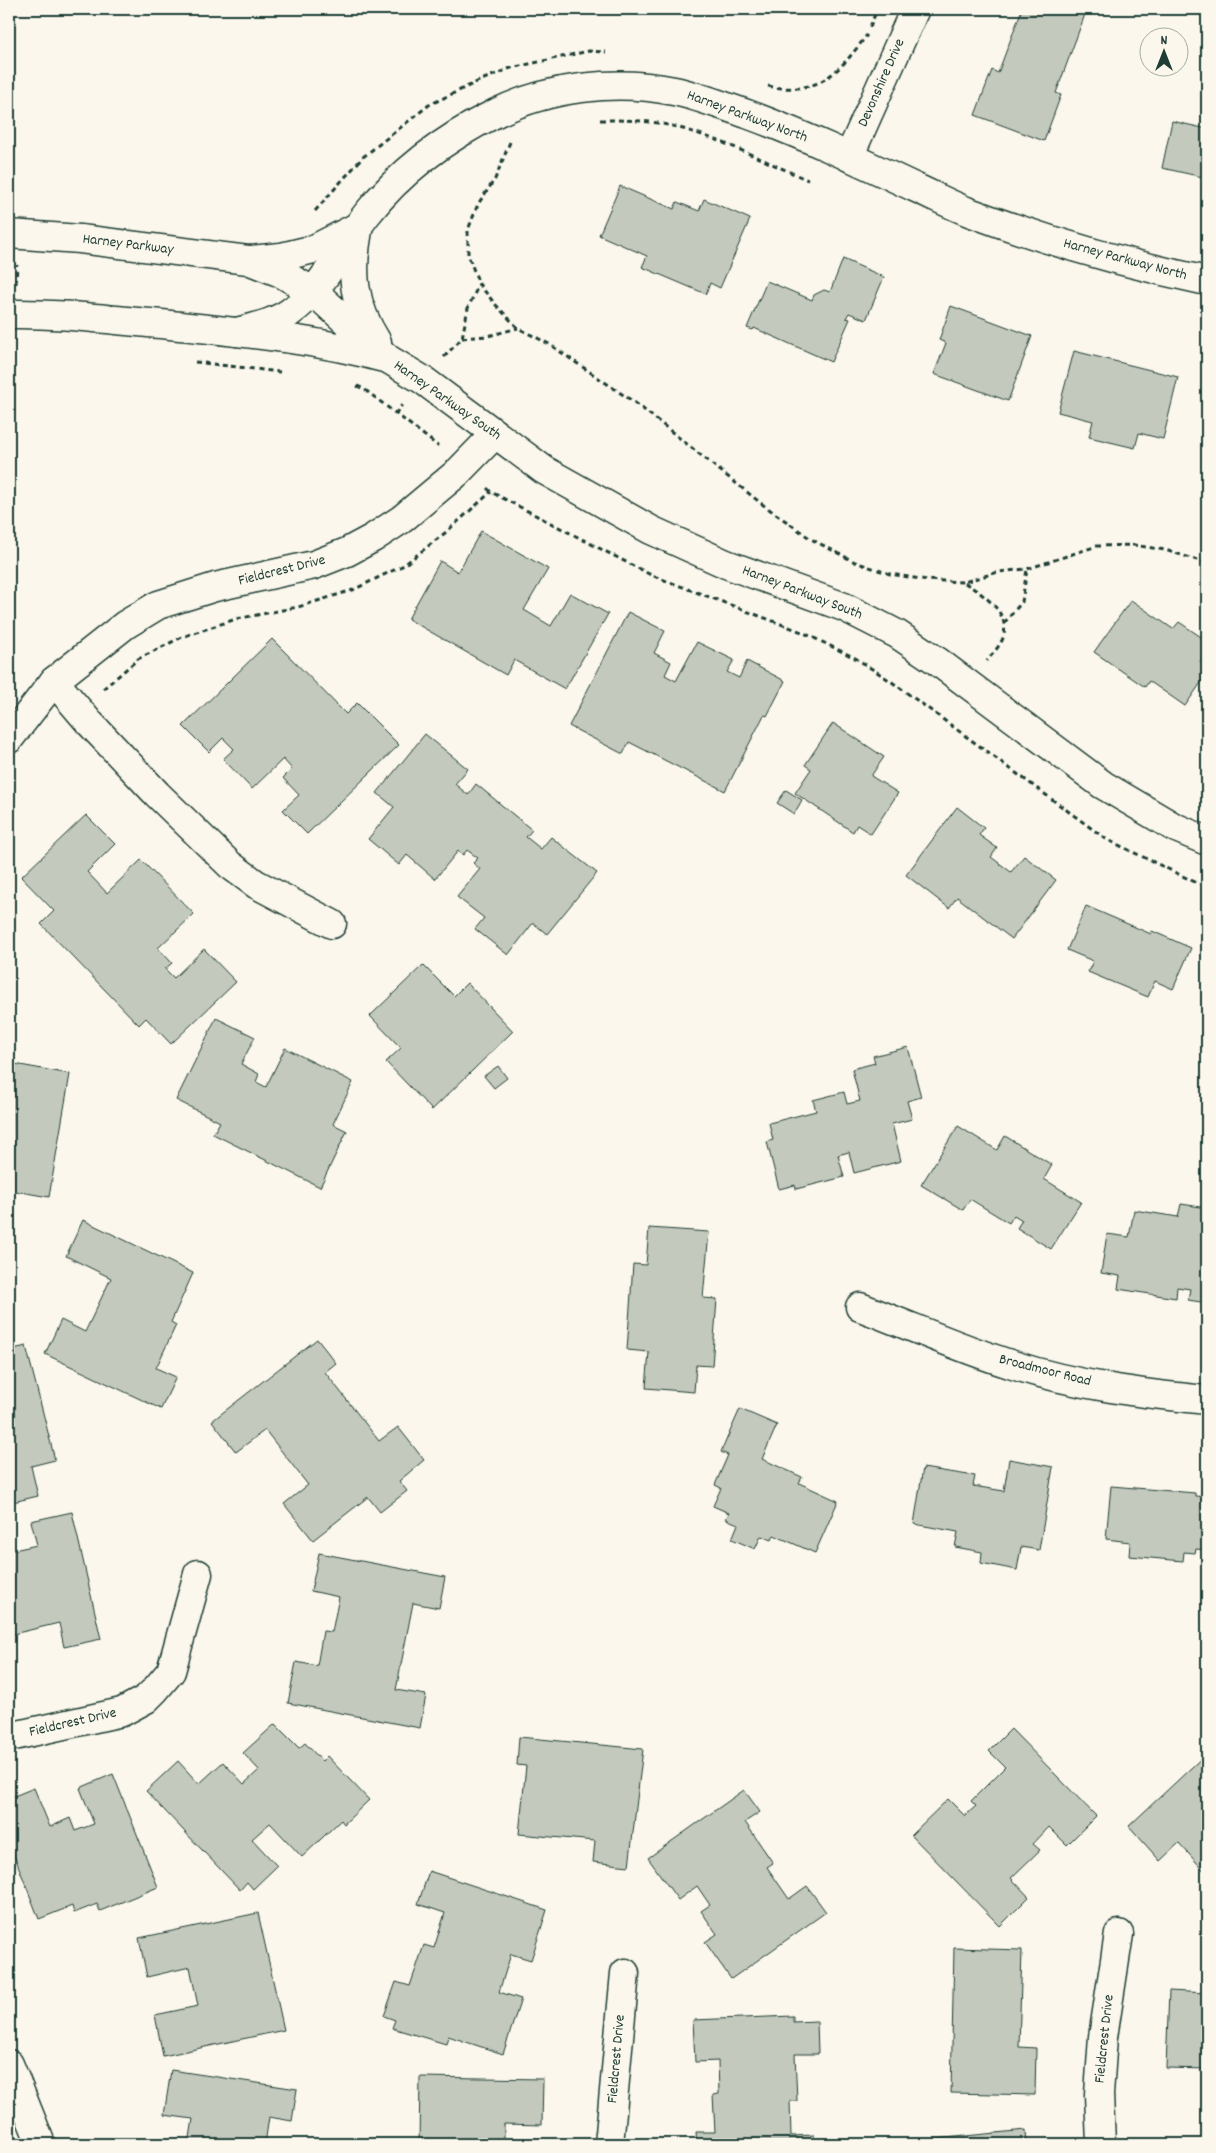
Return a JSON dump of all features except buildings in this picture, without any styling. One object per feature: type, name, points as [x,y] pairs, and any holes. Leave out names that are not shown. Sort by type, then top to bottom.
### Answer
[{"type":"street","name":"Devonshire Drive","points":[[849,157],[914,9]]},
{"type":"street","name":"Harney Parkway North","points":[[314,292],[368,213],[395,184],[425,157],[459,132],[534,98],[568,90],[603,86],[638,86],[673,91],[710,101],[788,129],[977,214],[1116,260],[1207,281]]},
{"type":"street","name":"Harney Parkway","points":[[13,246],[80,239],[248,260],[314,249],[358,226]]},
{"type":"street","points":[[358,226],[353,256],[353,280],[365,323],[388,359]]},
{"type":"street","name":"Harney Parkway","points":[[248,260],[281,273],[314,292],[388,359]]},
{"type":"street","points":[[237,332],[267,323],[288,313],[314,292]]},
{"type":"street","points":[[12,303],[54,314],[320,342],[388,359]]},
{"type":"street","name":"Harney Parkway South","points":[[388,359],[423,380],[544,470],[652,530],[726,564],[844,607],[897,634],[937,661],[1103,785],[1174,826],[1207,841]]},
{"type":"street","name":"Fieldcrest Drive","points":[[9,739],[54,681],[124,625],[158,605],[215,587],[314,565],[373,538],[402,519],[464,466],[495,434]]},
{"type":"street","points":[[54,681],[88,721],[230,865],[256,884],[332,924]]},
{"type":"street","name":"Broadmoor Road","points":[[860,1307],[1013,1365],[1057,1377],[1164,1396],[1207,1400]]},
{"type":"street","name":"Fieldcrest Drive","points":[[9,1737],[122,1712],[150,1694],[171,1671],[198,1574]]},
{"type":"street","name":"Fieldcrest Drive","points":[[1101,2144],[1098,2094],[1103,2037],[1119,1934]]},
{"type":"street","name":"Fieldcrest Drive","points":[[609,2144],[625,1973]]},
{"type":"street","points":[[9,2064],[41,2144]]},
{"type":"path","points":[[313,212],[363,157],[429,105],[478,81]]},
{"type":"path","points":[[593,120],[630,120],[671,125],[719,140],[808,180]]},
{"type":"path","points":[[512,139],[504,161],[478,204],[468,230],[468,255],[478,284],[518,328],[549,344],[638,405],[762,504],[811,539],[855,562],[890,574],[927,580],[964,582],[998,572],[1027,569],[1097,546],[1134,545],[1165,550],[1207,563]]},
{"type":"path","points":[[12,303],[13,246]]},
{"type":"path","points":[[478,284],[468,308],[462,338],[488,336],[518,328]]},
{"type":"path","points":[[193,361],[281,372]]},
{"type":"path","points":[[356,386],[364,389],[464,466]]},
{"type":"path","points":[[491,492],[651,576],[802,632],[857,659],[892,682],[1106,839],[1199,884]]},
{"type":"path","points":[[964,582],[990,600],[1004,623],[1022,602],[1027,569]]}]
